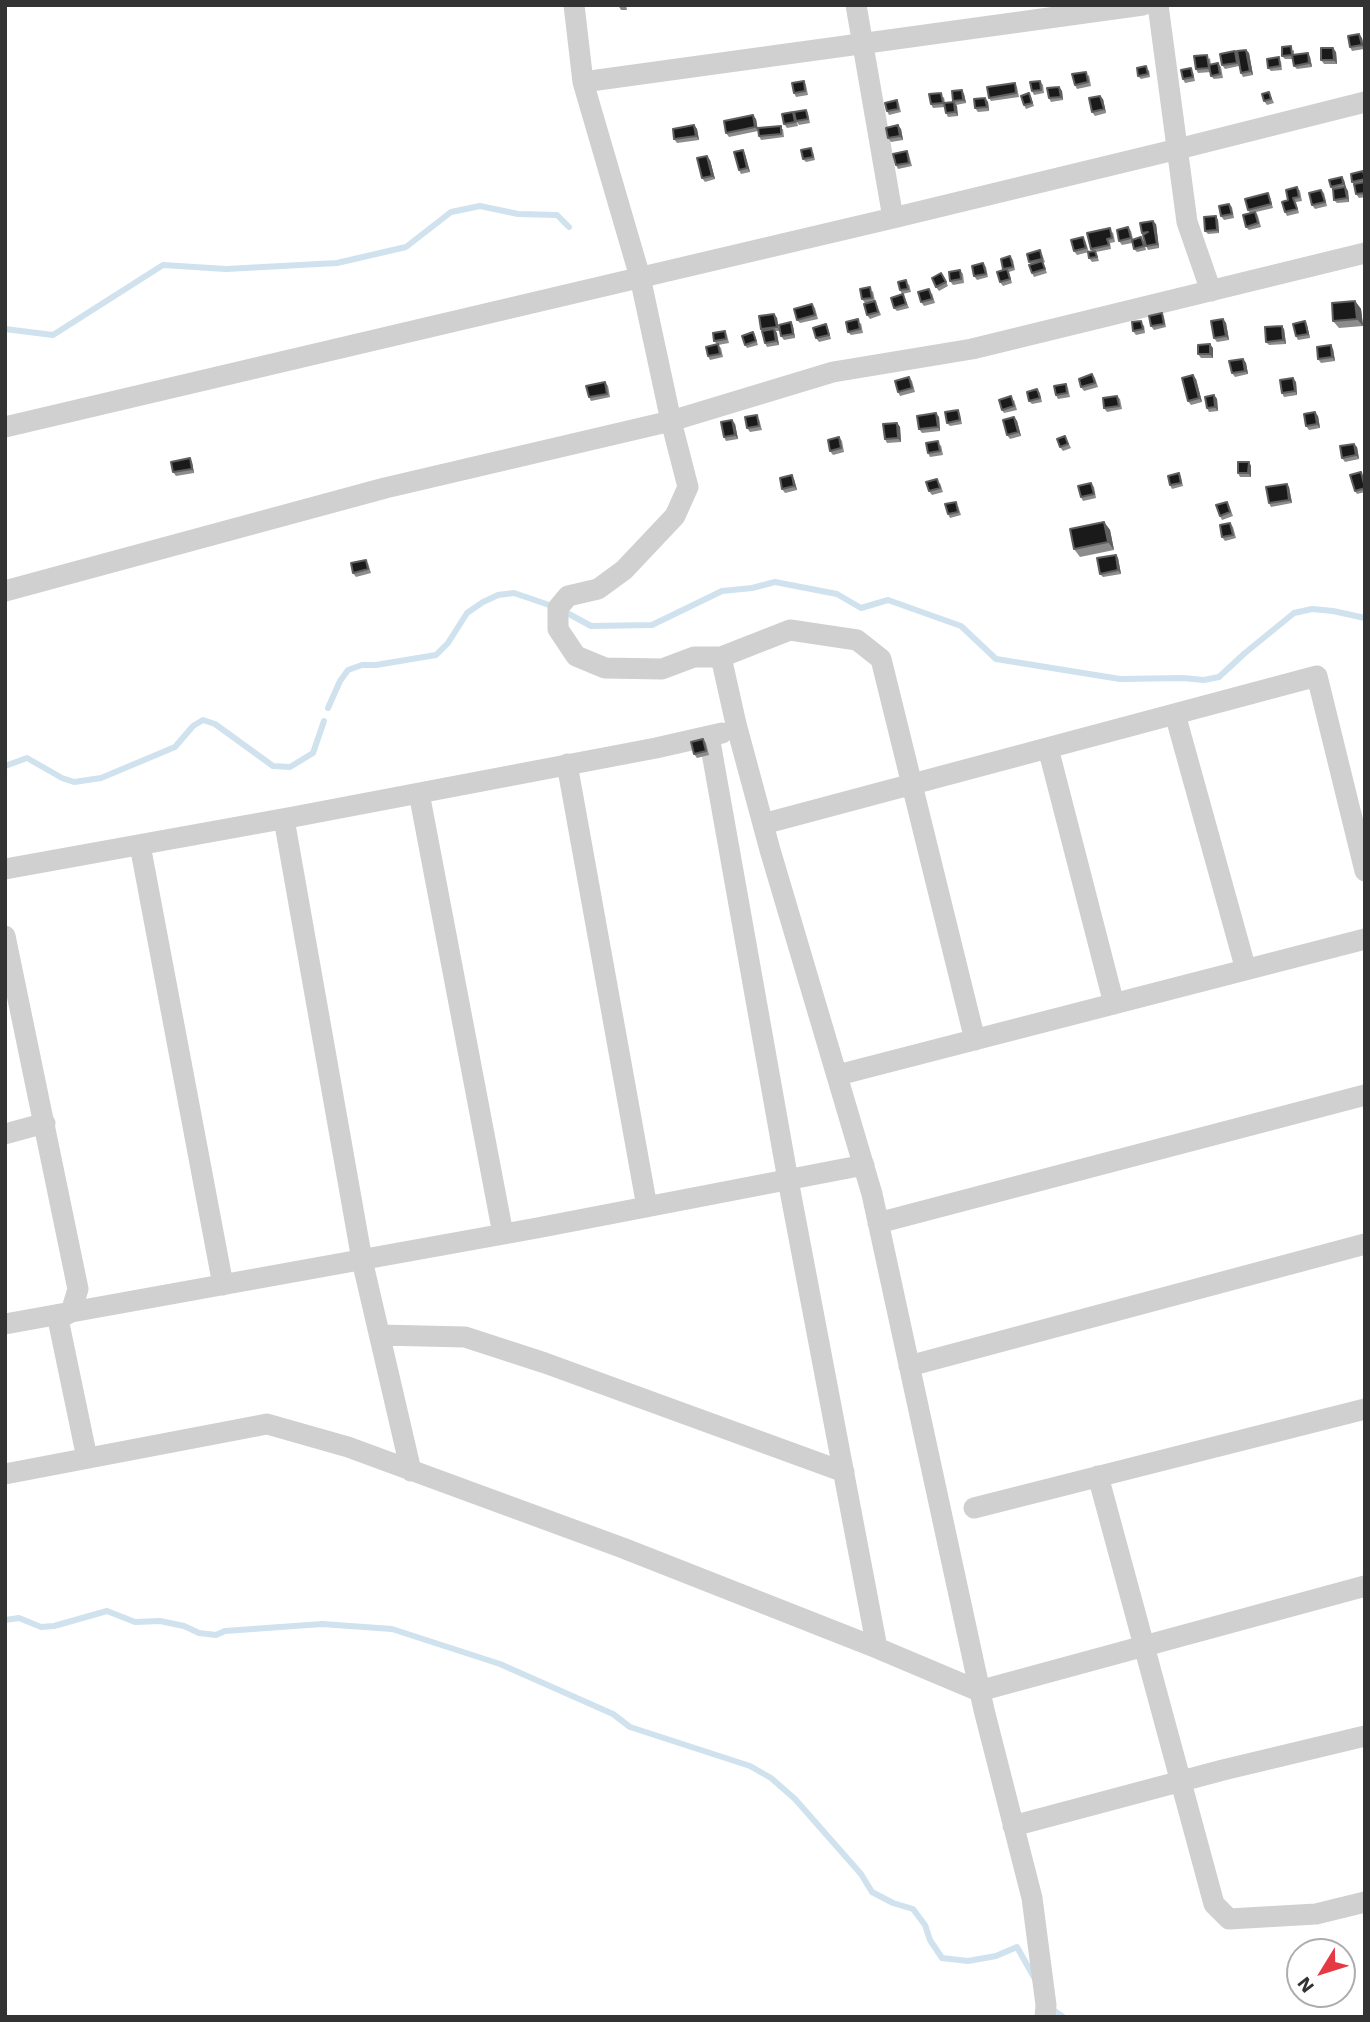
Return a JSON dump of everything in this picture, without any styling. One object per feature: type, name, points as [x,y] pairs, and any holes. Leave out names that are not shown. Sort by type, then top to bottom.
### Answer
[{"type":"street","points":[[574,5],[583,82],[640,277],[671,422],[688,486],[675,516],[624,570],[598,589],[568,596],[558,608],[558,629],[576,656],[605,668],[662,669],[694,657],[721,657],[790,629],[857,640],[881,659],[975,1040]]},
{"type":"street","points":[[856,5],[893,218]]},
{"type":"street","points":[[583,82],[1143,5]]},
{"type":"street","points":[[1158,5],[1187,222],[1211,290]]},
{"type":"street","points":[[5,427],[893,218],[1365,102]]},
{"type":"street","points":[[5,591],[385,488],[671,422],[833,372],[972,349],[1365,253]]},
{"type":"street","points":[[721,657],[763,824],[838,1075],[878,1223],[979,1691],[1032,1898],[1046,2005],[1045,2017]]},
{"type":"street","points":[[763,824],[1317,676],[1365,872]]},
{"type":"street","points":[[1175,714],[1246,970]]},
{"type":"street","points":[[5,869],[568,765],[738,729]]},
{"type":"street","points":[[709,736],[788,1180],[877,1648]]},
{"type":"street","points":[[1048,748],[1114,1004]]},
{"type":"street","points":[[568,765],[647,1207]]},
{"type":"street","points":[[419,793],[503,1234]]},
{"type":"street","points":[[284,819],[362,1260],[411,1471]]},
{"type":"street","points":[[140,845],[223,1284]]},
{"type":"street","points":[[5,936],[78,1289],[71,1312],[58,1320],[87,1458]]},
{"type":"street","points":[[838,1075],[1365,939]]},
{"type":"street","points":[[878,1223],[1365,1095]]},
{"type":"street","points":[[5,1134],[45,1123]]},
{"type":"street","points":[[5,1324],[864,1166]]},
{"type":"street","points":[[909,1366],[1365,1244]]},
{"type":"street","points":[[380,1335],[465,1337],[545,1363],[844,1472]]},
{"type":"street","points":[[974,1507],[1365,1409]]},
{"type":"street","points":[[5,1474],[267,1424],[348,1447],[623,1548],[979,1691],[1365,1586]]},
{"type":"street","points":[[1098,1476],[1214,1904],[1229,1919],[1316,1914],[1365,1902]]},
{"type":"street","points":[[1013,1826],[1365,1736]]},
{"type":"building","points":[[1359,34],[1362,45],[1350,47],[1348,36]]},
{"type":"building","points":[[1291,46],[1292,55],[1282,56],[1282,47]]},
{"type":"building","points":[[1321,48],[1333,48],[1334,60],[1321,60]]},
{"type":"building","points":[[1246,50],[1250,71],[1241,73],[1237,51]]},
{"type":"building","points":[[1235,51],[1237,63],[1222,65],[1220,54]]},
{"type":"building","points":[[1308,53],[1309,63],[1294,66],[1292,55]]},
{"type":"building","points":[[1207,55],[1209,68],[1196,69],[1194,56]]},
{"type":"building","points":[[1279,57],[1280,66],[1268,68],[1267,59]]},
{"type":"building","points":[[1218,63],[1220,74],[1211,76],[1209,65]]},
{"type":"building","points":[[1146,66],[1148,74],[1138,76],[1137,68]]},
{"type":"building","points":[[1191,68],[1193,77],[1183,79],[1181,70]]},
{"type":"building","points":[[1086,72],[1088,82],[1075,85],[1072,74]]},
{"type":"building","points":[[804,81],[805,91],[794,93],[792,83]]},
{"type":"building","points":[[1040,81],[1041,90],[1032,91],[1030,82]]},
{"type":"building","points":[[1015,83],[1016,93],[989,98],[987,87]]},
{"type":"building","points":[[1059,87],[1061,97],[1049,98],[1047,88]]},
{"type":"building","points":[[962,90],[963,100],[953,101],[952,91]]},
{"type":"building","points":[[1269,92],[1271,99],[1264,101],[1262,94]]},
{"type":"building","points":[[941,93],[943,103],[931,104],[929,94]]},
{"type":"building","points":[[1029,93],[1032,103],[1024,105],[1021,96]]},
{"type":"building","points":[[1100,96],[1104,109],[1092,112],[1089,98]]},
{"type":"building","points":[[985,98],[987,107],[975,108],[974,99]]},
{"type":"building","points":[[897,100],[898,109],[887,111],[885,103]]},
{"type":"building","points":[[954,102],[955,112],[946,113],[944,103]]},
{"type":"building","points":[[806,110],[808,119],[796,121],[794,112]]},
{"type":"building","points":[[793,112],[795,122],[784,124],[782,114]]},
{"type":"building","points":[[753,115],[755,127],[726,133],[724,121]]},
{"type":"building","points":[[694,125],[696,136],[674,139],[673,129]]},
{"type":"building","points":[[898,125],[900,136],[888,138],[886,128]]},
{"type":"building","points":[[781,126],[781,134],[759,136],[758,128]]},
{"type":"building","points":[[811,148],[813,157],[803,159],[801,150]]},
{"type":"building","points":[[743,150],[747,168],[739,170],[734,152]]},
{"type":"building","points":[[907,151],[909,163],[896,165],[893,154]]},
{"type":"building","points":[[707,156],[712,176],[702,178],[697,158]]},
{"type":"building","points":[[1363,171],[1365,179],[1352,182],[1351,174]]},
{"type":"building","points":[[1342,177],[1343,184],[1331,187],[1329,180]]},
{"type":"building","points":[[1365,182],[1365,193],[1356,194],[1354,184]]},
{"type":"building","points":[[1297,187],[1299,197],[1293,198],[1297,209],[1285,212],[1282,202],[1288,200],[1286,190]]},
{"type":"building","points":[[1345,187],[1347,198],[1334,200],[1333,189]]},
{"type":"building","points":[[1321,190],[1325,202],[1312,205],[1309,193]]},
{"type":"building","points":[[1268,193],[1271,204],[1248,210],[1245,199]]},
{"type":"building","points":[[1229,204],[1232,214],[1221,216],[1219,206]]},
{"type":"building","points":[[1255,212],[1258,223],[1246,227],[1243,215]]},
{"type":"building","points":[[1216,216],[1217,230],[1205,231],[1204,217]]},
{"type":"building","points":[[1153,221],[1157,244],[1146,246],[1143,235],[1148,232],[1142,233],[1140,223]]},
{"type":"building","points":[[1128,227],[1131,238],[1119,241],[1117,230]]},
{"type":"building","points":[[1110,228],[1112,238],[1107,239],[1109,245],[1091,249],[1087,233]]},
{"type":"building","points":[[1083,237],[1086,248],[1074,251],[1071,240]]},
{"type":"building","points":[[1141,237],[1144,246],[1134,249],[1132,240]]},
{"type":"building","points":[[1040,250],[1042,259],[1029,262],[1027,254]]},
{"type":"building","points":[[1095,251],[1097,257],[1089,258],[1088,252]]},
{"type":"building","points":[[1010,256],[1013,267],[1003,269],[1001,259]]},
{"type":"building","points":[[1042,261],[1045,269],[1032,273],[1029,265]]},
{"type":"building","points":[[983,263],[986,274],[974,276],[972,266]]},
{"type":"building","points":[[1007,269],[1010,279],[1000,282],[997,272]]},
{"type":"building","points":[[960,270],[961,279],[950,281],[949,272]]},
{"type":"building","points":[[941,273],[946,282],[936,287],[932,278]]},
{"type":"building","points":[[906,280],[908,289],[900,290],[898,282]]},
{"type":"building","points":[[870,287],[872,298],[862,299],[860,289]]},
{"type":"building","points":[[929,289],[932,299],[921,302],[918,292]]},
{"type":"building","points":[[903,294],[906,304],[894,308],[891,298]]},
{"type":"building","points":[[875,301],[878,312],[867,315],[864,304]]},
{"type":"building","points":[[1355,301],[1357,319],[1333,321],[1332,303]]},
{"type":"building","points":[[812,304],[815,315],[797,320],[794,309]]},
{"type":"building","points":[[1162,313],[1164,324],[1151,326],[1149,316]]},
{"type":"building","points":[[774,314],[777,327],[761,329],[759,316]]},
{"type":"building","points":[[858,319],[860,329],[848,332],[846,322]]},
{"type":"building","points":[[1223,319],[1226,336],[1214,338],[1211,321]]},
{"type":"building","points":[[1141,321],[1143,329],[1133,331],[1132,322]]},
{"type":"building","points":[[1305,321],[1308,334],[1296,336],[1293,324]]},
{"type":"building","points":[[791,322],[793,334],[781,336],[779,325]]},
{"type":"building","points":[[826,324],[829,335],[816,338],[813,328]]},
{"type":"building","points":[[1282,326],[1283,340],[1266,342],[1265,327]]},
{"type":"building","points":[[774,329],[776,341],[765,343],[762,331]]},
{"type":"building","points":[[725,331],[726,339],[714,341],[713,333]]},
{"type":"building","points":[[753,332],[756,341],[745,345],[742,336]]},
{"type":"building","points":[[718,344],[720,354],[708,356],[706,347]]},
{"type":"building","points":[[1210,344],[1210,354],[1198,354],[1198,345]]},
{"type":"building","points":[[1331,345],[1332,357],[1318,359],[1317,347]]},
{"type":"building","points":[[1243,359],[1245,371],[1232,373],[1229,361]]},
{"type":"building","points":[[1092,374],[1095,383],[1081,387],[1079,379]]},
{"type":"building","points":[[1193,375],[1199,398],[1188,401],[1182,378]]},
{"type":"building","points":[[909,377],[912,388],[898,392],[895,381]]},
{"type":"building","points":[[1293,378],[1295,391],[1282,393],[1280,380]]},
{"type":"building","points":[[605,382],[607,394],[589,397],[586,386]]},
{"type":"building","points":[[1066,384],[1067,393],[1056,395],[1054,386]]},
{"type":"building","points":[[1037,389],[1040,398],[1029,401],[1027,392]]},
{"type":"building","points":[[1214,395],[1215,407],[1207,408],[1205,397]]},
{"type":"building","points":[[1011,396],[1014,406],[1002,410],[999,400]]},
{"type":"building","points":[[1117,396],[1119,406],[1104,408],[1103,398]]},
{"type":"building","points":[[958,410],[960,420],[947,423],[945,412]]},
{"type":"building","points":[[1315,412],[1317,424],[1306,426],[1304,414]]},
{"type":"building","points":[[936,413],[938,427],[919,429],[917,416]]},
{"type":"building","points":[[757,415],[759,426],[747,428],[745,417]]},
{"type":"building","points":[[1014,417],[1018,432],[1007,435],[1003,420]]},
{"type":"building","points":[[732,420],[735,435],[724,437],[721,422]]},
{"type":"building","points":[[897,423],[898,438],[885,439],[883,424]]},
{"type":"building","points":[[1065,436],[1068,444],[1060,447],[1057,439]]},
{"type":"building","points":[[839,437],[841,448],[830,451],[828,440]]},
{"type":"building","points":[[938,441],[940,451],[928,453],[926,443]]},
{"type":"building","points":[[1354,444],[1356,455],[1342,458],[1340,446]]},
{"type":"building","points":[[190,458],[192,469],[173,472],[171,462]]},
{"type":"building","points":[[1238,462],[1249,462],[1248,473],[1238,473]]},
{"type":"building","points":[[1361,472],[1365,488],[1355,491],[1350,475]]},
{"type":"building","points":[[1179,473],[1181,483],[1170,485],[1168,476]]},
{"type":"building","points":[[792,475],[794,486],[782,489],[780,478]]},
{"type":"building","points":[[937,479],[940,488],[929,491],[926,482]]},
{"type":"building","points":[[1091,483],[1094,494],[1081,497],[1078,486]]},
{"type":"building","points":[[1287,484],[1289,500],[1269,503],[1266,487]]},
{"type":"building","points":[[956,502],[958,512],[948,514],[945,504]]},
{"type":"building","points":[[1227,502],[1230,512],[1220,516],[1216,505]]},
{"type":"building","points":[[1104,522],[1108,542],[1074,549],[1070,529]]},
{"type":"building","points":[[1230,523],[1233,535],[1222,537],[1220,525]]},
{"type":"building","points":[[1116,555],[1118,570],[1100,574],[1097,558]]},
{"type":"building","points":[[366,560],[368,569],[353,573],[351,563]]},
{"type":"building","points":[[703,739],[706,751],[694,754],[691,742]]},
{"type":"waterway","points":[[5,329],[53,335],[163,265],[226,269],[337,263],[406,247],[451,212],[480,206],[518,214],[557,215],[569,227]]},
{"type":"waterway","points":[[328,708],[348,670],[362,665],[436,655],[448,643],[467,613],[498,595],[514,593],[558,608],[591,626],[652,625],[722,591],[775,582],[837,594],[861,608],[888,600],[961,626],[996,659],[1120,679],[1204,680],[1219,677],[1294,613],[1312,609],[1365,618]]},
{"type":"waterway","points":[[5,766],[27,758],[74,782],[101,778],[175,747],[193,726],[203,720],[215,724],[273,766],[290,767],[313,753],[324,721]]},
{"type":"waterway","points":[[5,1620],[19,1618],[41,1627],[54,1626],[107,1611],[135,1622],[160,1621],[184,1626],[199,1633],[216,1635],[225,1631],[322,1624],[392,1629],[500,1664],[613,1714],[630,1727],[750,1766],[771,1778],[795,1799],[861,1874],[872,1892],[893,1903],[913,1909],[925,1925],[930,1940],[942,1958],[968,1961],[996,1956],[1017,1947],[1035,1979]]},
{"type":"waterway","points":[[1049,2007],[1063,2017]]}]
